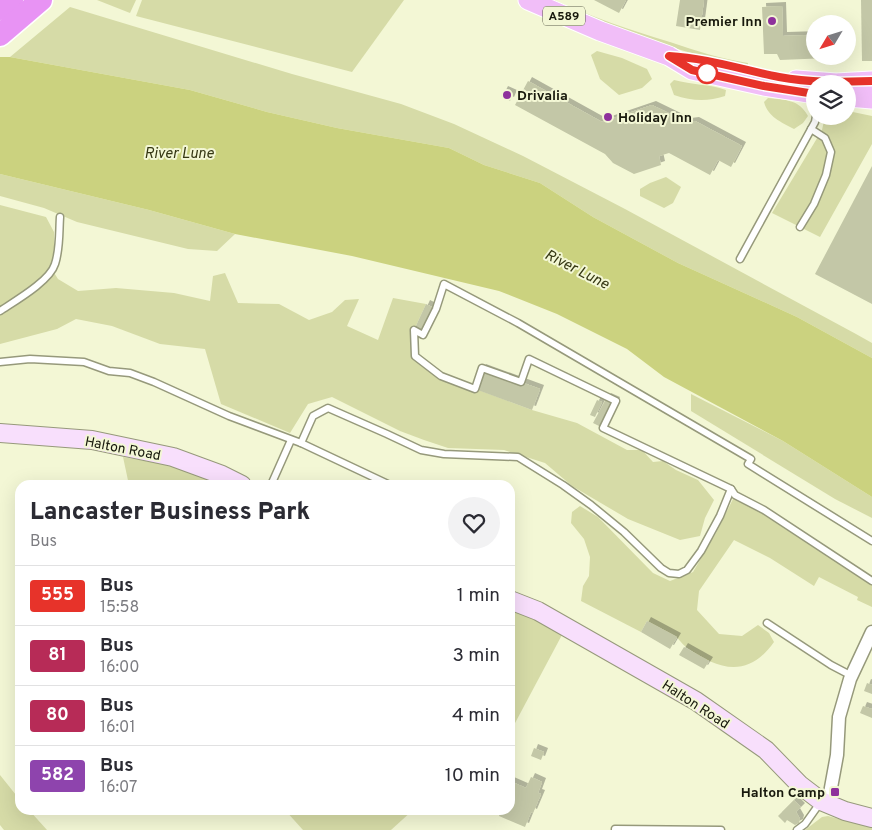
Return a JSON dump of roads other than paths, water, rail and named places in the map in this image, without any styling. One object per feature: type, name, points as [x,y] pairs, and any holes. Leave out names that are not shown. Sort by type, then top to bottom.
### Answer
[{"type":"highway","points":[[0,9],[12,0]]},
{"type":"highway","points":[[0,35],[41,0]]},
{"type":"main road","name":"A589","points":[[528,0],[600,31],[669,56],[694,58],[806,83]]},
{"type":"main road","name":"A589","points":[[856,86],[872,86]]},
{"type":"main road","name":"A589","points":[[856,94],[872,86]]},
{"type":"street","name":"Halton Road","points":[[0,433],[92,440],[173,457],[232,480]]},
{"type":"street","name":"Halton Road","points":[[515,602],[538,611],[696,701],[766,750],[800,785],[824,803],[872,818]]},
{"type":"street","points":[[824,803],[836,755],[839,717],[852,676],[872,632]]},
{"type":"lane","points":[[740,259],[813,125]]},
{"type":"lane","points":[[800,228],[814,204],[826,175],[831,152],[824,138],[811,129]]},
{"type":"lane","points":[[0,312],[48,276],[55,265],[60,217]]},
{"type":"lane","points":[[872,541],[748,464],[751,459],[518,324],[444,284],[436,309],[423,335],[414,330],[415,356],[441,376],[474,389],[482,368],[521,382],[529,360],[616,401],[603,428],[731,489],[735,494],[764,510],[872,581]]},
{"type":"lane","points":[[0,362],[30,359],[84,362],[109,371],[130,373],[229,416],[301,443],[379,480]]},
{"type":"lane","points":[[301,443],[314,416],[328,408],[421,450],[444,454],[518,457],[591,504],[624,532],[661,568],[670,573],[680,574],[687,570],[701,551],[720,516],[731,489]]},
{"type":"lane","points":[[273,480],[291,440]]},
{"type":"lane","points":[[767,622],[831,665],[852,676]]},
{"type":"lane","points":[[796,830],[805,824],[824,803]]},
{"type":"lane","points":[[615,829],[720,830]]},
{"type":"water","name":"River Lune","points":[[0,57],[10,57],[190,90],[267,112],[337,128],[449,148],[484,165],[540,183],[593,217],[678,263],[797,317],[872,358],[872,497],[783,441],[664,377],[627,349],[557,314],[499,291],[352,256],[235,234],[149,210],[0,174]]},
{"type":"place","name":"Premier Inn","points":[[772,21]]},
{"type":"place","name":"Drivalia","points":[[507,95]]},
{"type":"place","name":"Holiday Inn","points":[[608,117]]},
{"type":"place","name":"Halton Camp","points":[[835,792]]}]
